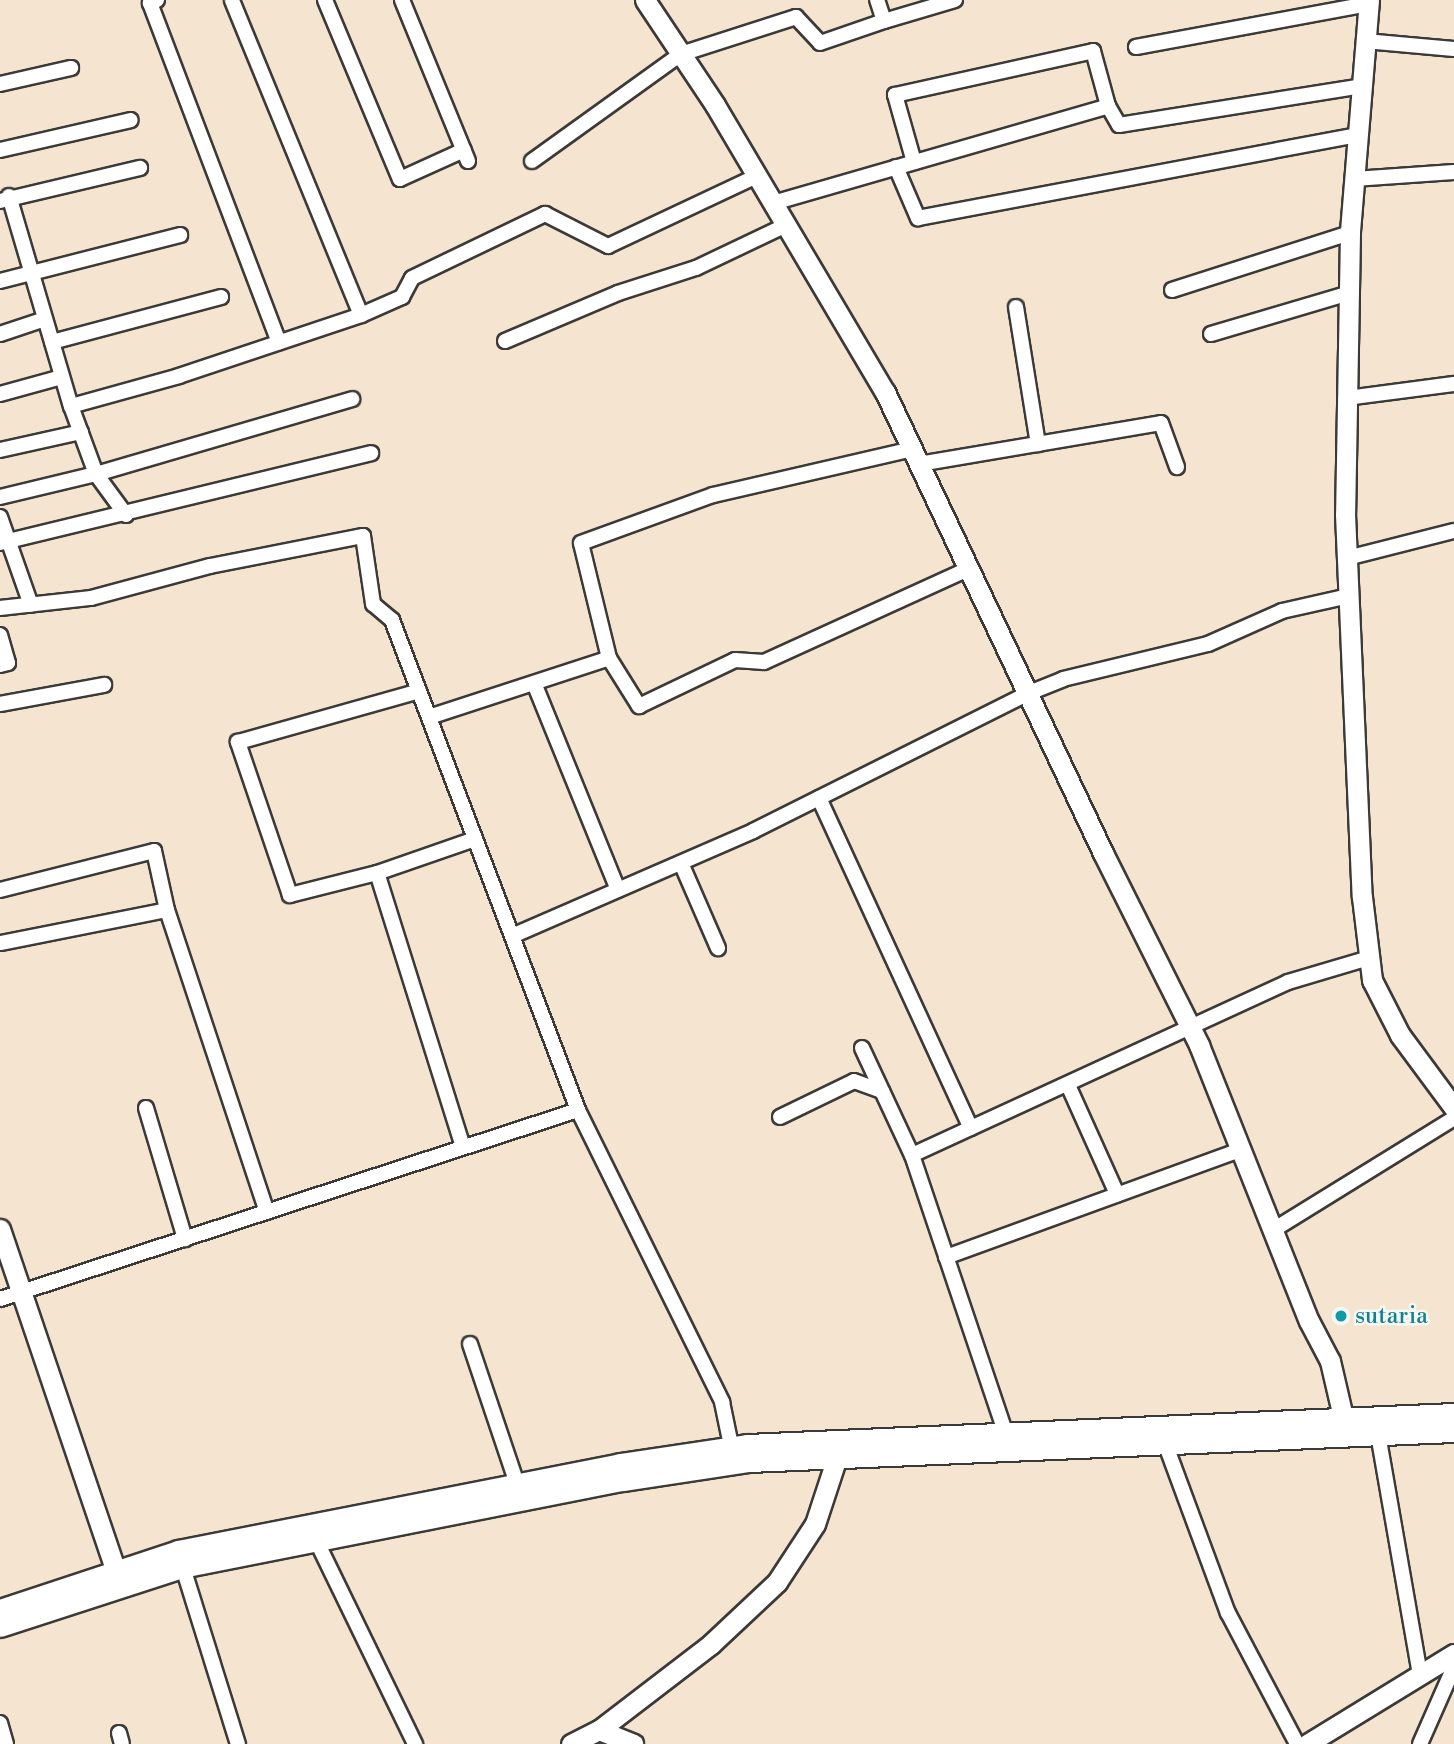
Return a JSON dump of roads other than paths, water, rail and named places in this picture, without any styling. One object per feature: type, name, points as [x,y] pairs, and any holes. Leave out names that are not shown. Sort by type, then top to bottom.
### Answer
[{"type":"main road","points":[[838,1449],[1165,1443],[1347,1427],[1454,1414]]},
{"type":"main road","points":[[0,1610],[116,1572],[516,1484],[733,1455],[1006,1434],[1347,1427],[1377,1434],[1454,1431]]},
{"type":"main road","points":[[0,1626],[180,1559],[317,1542],[733,1455]]},
{"type":"street","points":[[232,0],[361,315]]},
{"type":"street","points":[[325,0],[400,178],[466,155],[402,0]]},
{"type":"street","points":[[645,0],[757,176],[885,392],[1191,1030],[1330,1361],[1347,1427]]},
{"type":"street","points":[[877,0],[884,21]]},
{"type":"street","points":[[532,161],[681,54],[796,17],[820,43],[955,0]]},
{"type":"street","points":[[152,1],[279,342]]},
{"type":"street","points":[[1136,47],[1368,2],[1350,233],[1347,398],[1347,558],[1362,897],[1372,980],[1400,1035],[1454,1108]]},
{"type":"street","points":[[1366,41],[1454,49]]},
{"type":"street","points":[[914,162],[895,95],[1093,51],[1108,106],[1119,125],[1362,86]]},
{"type":"street","points":[[0,84],[71,68]]},
{"type":"street","points":[[773,203],[1108,106]]},
{"type":"street","points":[[0,150],[131,120]]},
{"type":"street","points":[[896,167],[918,218],[1358,135]]},
{"type":"street","points":[[126,515],[96,474],[71,406],[32,275],[5,198],[140,168]]},
{"type":"street","points":[[1354,179],[1454,172]]},
{"type":"street","points":[[71,406],[361,315],[402,297],[412,278],[545,214],[608,246],[757,176]]},
{"type":"street","points":[[505,341],[618,293],[696,268],[786,225]]},
{"type":"street","points":[[1172,290],[1350,233]]},
{"type":"street","points":[[0,281],[32,275],[180,234]]},
{"type":"street","points":[[1212,334],[1349,293]]},
{"type":"street","points":[[52,342],[221,297]]},
{"type":"street","points":[[1016,307],[1038,443]]},
{"type":"street","points":[[0,334],[45,319]]},
{"type":"street","points":[[0,394],[62,377]]},
{"type":"street","points":[[1347,398],[1454,384]]},
{"type":"street","points":[[0,497],[96,474],[352,399]]},
{"type":"street","points":[[970,568],[764,662],[735,660],[639,706],[609,658],[581,542],[713,495],[916,456],[1038,443],[1161,423],[1177,467]]},
{"type":"street","points":[[0,450],[81,432]]},
{"type":"street","points":[[6,542],[126,515],[371,453]]},
{"type":"street","points":[[0,517],[6,542],[31,605]]},
{"type":"street","points":[[1347,558],[1454,531]]},
{"type":"street","points":[[0,608],[91,598],[210,566],[363,536],[373,604],[392,620],[578,1110],[722,1402],[733,1455]]},
{"type":"street","points":[[512,936],[681,863],[819,798],[1029,693],[1063,679],[1208,644],[1282,611],[1349,596]]},
{"type":"street","points":[[0,635],[8,663],[0,665]]},
{"type":"street","points":[[429,717],[609,658]]},
{"type":"street","points":[[534,683],[618,890]]},
{"type":"street","points":[[0,704],[104,685]]},
{"type":"street","points":[[419,691],[237,742],[290,895],[377,873],[475,839]]},
{"type":"street","points":[[819,798],[971,1129]]},
{"type":"street","points":[[0,890],[154,851],[167,910],[267,1212]]},
{"type":"street","points":[[681,863],[718,948]]},
{"type":"street","points":[[377,873],[463,1147]]},
{"type":"street","points":[[0,943],[167,910]]},
{"type":"street","points":[[912,1155],[1191,1030],[1288,982],[1369,958]]},
{"type":"street","points":[[862,1048],[912,1155],[1006,1434]]},
{"type":"street","points":[[780,1117],[854,1081],[882,1091]]},
{"type":"street","points":[[1068,1085],[1117,1194]]},
{"type":"street","points":[[146,1108],[185,1238]]},
{"type":"street","points":[[0,1299],[578,1110]]},
{"type":"street","points":[[1273,1230],[1454,1118]]},
{"type":"street","points":[[946,1257],[1242,1149]]},
{"type":"street","points":[[0,1229],[116,1572]]},
{"type":"street","points":[[470,1344],[516,1484]]},
{"type":"street","points":[[1377,1434],[1420,1675]]},
{"type":"street","points":[[1165,1443],[1228,1613],[1297,1744]]},
{"type":"street","points":[[571,1744],[599,1730],[711,1644],[777,1583],[816,1524],[838,1449]]},
{"type":"street","points":[[317,1542],[415,1744]]},
{"type":"street","points":[[180,1559],[238,1744]]},
{"type":"street","points":[[1307,1744],[1454,1654]]},
{"type":"street","points":[[1420,1744],[1454,1667]]},
{"type":"street","points":[[0,1723],[6,1744]]},
{"type":"street","points":[[599,1730],[633,1744]]},
{"type":"place","name":"sutaria","points":[[1341,1316]]}]
